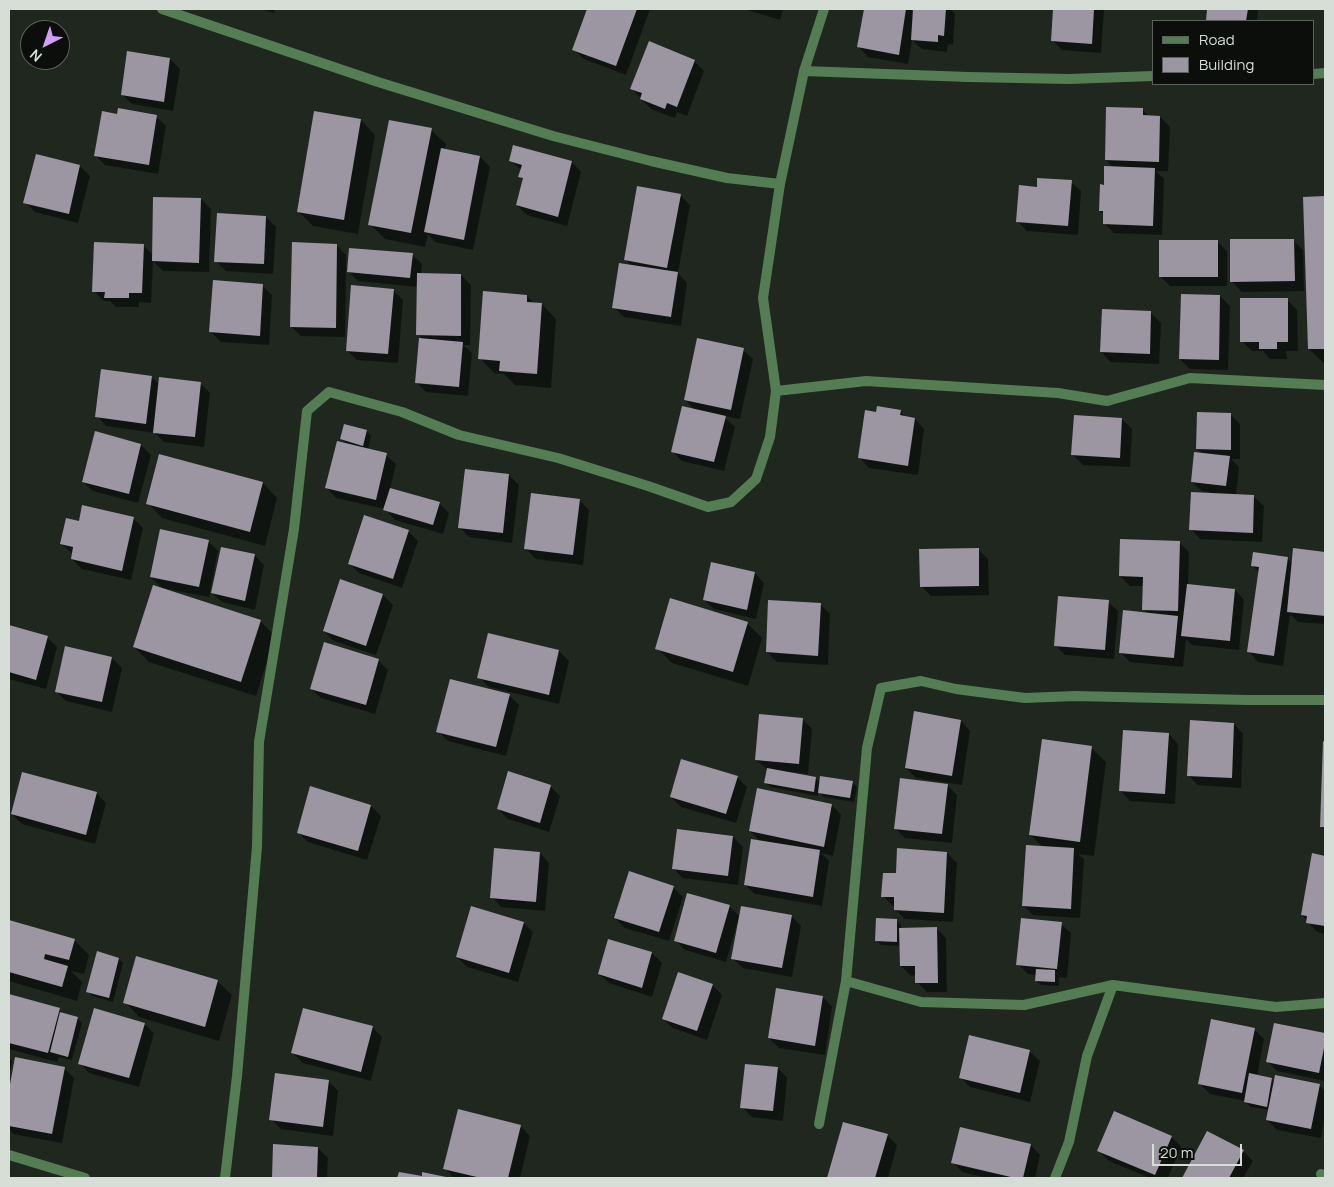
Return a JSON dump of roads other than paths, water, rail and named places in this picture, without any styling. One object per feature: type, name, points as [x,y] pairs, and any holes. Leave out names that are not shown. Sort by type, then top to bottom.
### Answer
[{"type":"street","points":[[162,9],[378,82],[553,136],[727,178],[780,184]]},
{"type":"street","points":[[225,1178],[237,1076],[257,847],[259,742],[294,529],[307,411],[329,392],[402,412],[459,435],[558,458],[708,507],[731,502],[756,479],[770,437],[776,392],[763,298],[780,184],[804,71],[824,9]]},
{"type":"street","points":[[804,71],[987,78],[1069,79],[1152,76]]},
{"type":"street","points":[[776,392],[866,382],[1058,393],[1108,401],[1190,378],[1325,385]]},
{"type":"street","points":[[818,1124],[846,981],[867,748],[881,688],[921,681],[956,689],[1025,698],[1075,696],[1325,700]]},
{"type":"street","points":[[846,981],[921,1002],[1024,1005],[1114,985],[1276,1007],[1325,1003]]},
{"type":"street","points":[[1055,1178],[1069,1142],[1087,1056],[1114,985]]},
{"type":"street","points":[[9,1155],[85,1178]]}]
